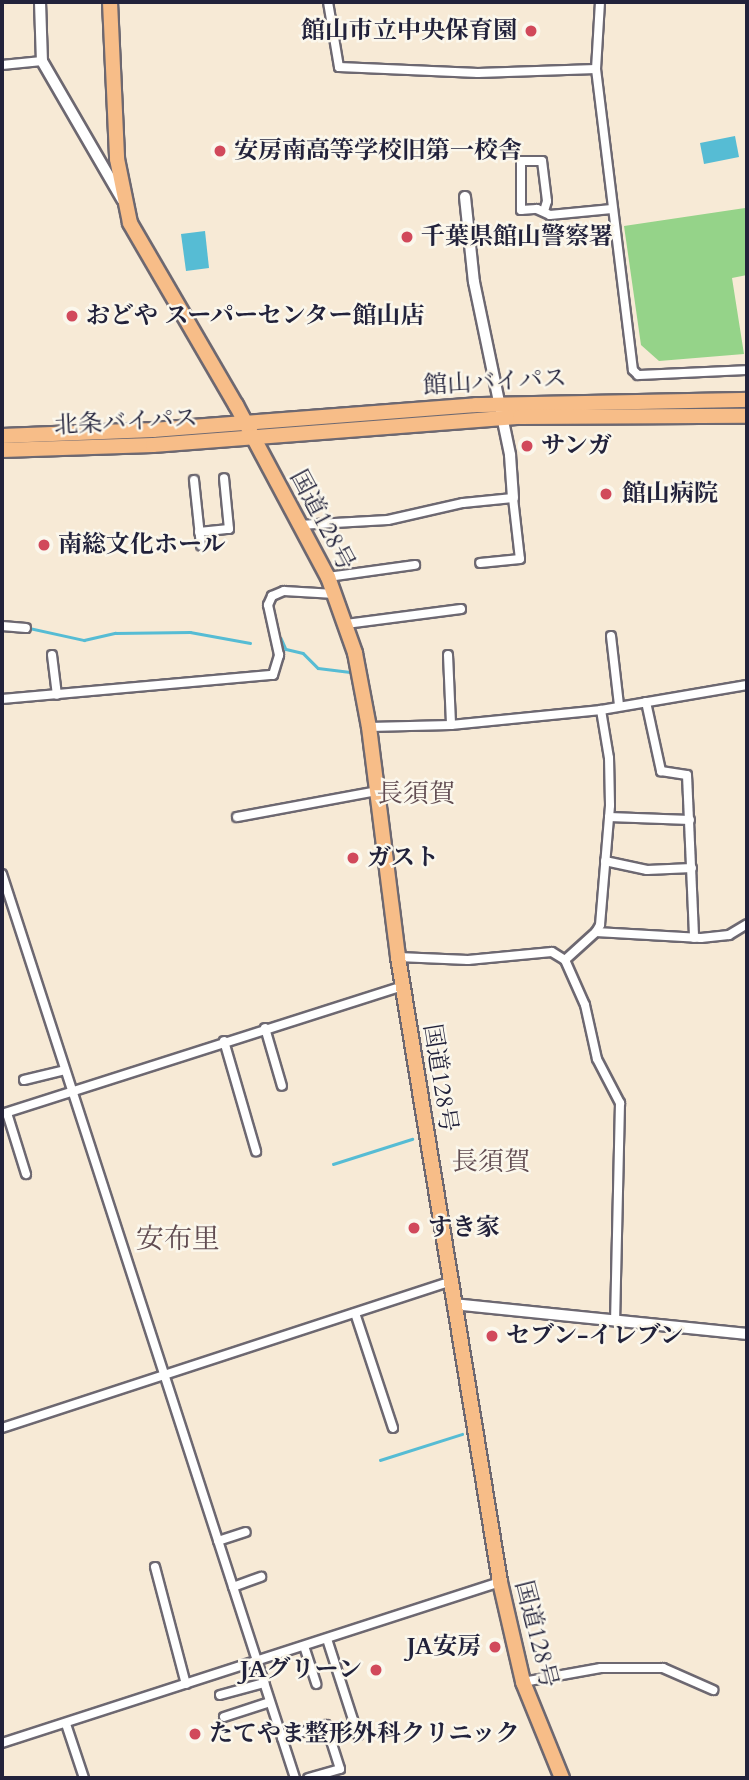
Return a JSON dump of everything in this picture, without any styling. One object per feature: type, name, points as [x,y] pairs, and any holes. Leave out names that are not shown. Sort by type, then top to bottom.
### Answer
[{"type":"highway","points":[[110,2],[122,199],[141,243],[245,422]]},
{"type":"highway","name":"館山バイパス","points":[[245,422],[747,400]]},
{"type":"highway","name":"館山バイパス","points":[[253,438],[499,411],[747,416]]},
{"type":"highway","name":"北条バイパス","points":[[2,436],[245,422]]},
{"type":"highway","name":"国道128号","points":[[245,422],[328,577],[346,624],[369,727],[398,957],[500,1582],[523,1682],[562,1778]]},
{"type":"highway","name":"北条バイパス","points":[[2,450],[253,438]]},
{"type":"street","points":[[40,2],[43,61],[122,199]]},
{"type":"street","points":[[328,2],[339,67],[478,73],[596,69]]},
{"type":"street","points":[[600,2],[596,69],[632,370],[638,375],[747,370]]},
{"type":"street","points":[[2,65],[43,61]]},
{"type":"street","points":[[544,211],[542,161],[521,161],[521,211],[544,211],[550,215],[612,209]]},
{"type":"street","points":[[465,197],[474,282],[510,455],[520,559],[480,563]]},
{"type":"street","points":[[199,532],[229,529],[224,478]]},
{"type":"street","points":[[194,480],[201,546]]},
{"type":"street","points":[[299,526],[388,520],[463,502],[513,498]]},
{"type":"street","points":[[328,577],[415,565]]},
{"type":"street","points":[[2,699],[273,675],[279,655],[268,606],[272,596],[284,591],[335,594]]},
{"type":"street","points":[[346,624],[461,609]]},
{"type":"street","points":[[2,626],[26,628]]},
{"type":"street","points":[[611,636],[619,705]]},
{"type":"street","points":[[52,655],[57,695]]},
{"type":"street","points":[[448,655],[451,725]]},
{"type":"street","points":[[369,727],[451,725],[601,710],[747,685]]},
{"type":"street","points":[[646,702],[661,771],[687,775],[694,938]]},
{"type":"street","points":[[565,960],[596,932],[609,817],[609,758],[601,710]]},
{"type":"street","points":[[237,817],[377,791]]},
{"type":"street","points":[[609,817],[690,820]]},
{"type":"street","points":[[605,861],[647,870],[692,868]]},
{"type":"street","points":[[2,874],[295,1778]]},
{"type":"street","points":[[596,932],[694,938],[729,935],[747,924]]},
{"type":"street","points":[[398,957],[468,960],[552,952],[565,960],[585,1005],[597,1059],[620,1103],[615,1320]]},
{"type":"street","points":[[26,1174],[4,1113],[403,986]]},
{"type":"street","points":[[265,1028],[282,1086]]},
{"type":"street","points":[[224,1041],[256,1151]]},
{"type":"street","points":[[24,1080],[65,1070]]},
{"type":"street","points":[[2,1428],[449,1282]]},
{"type":"street","points":[[453,1304],[747,1334]]},
{"type":"street","points":[[355,1313],[393,1428]]},
{"type":"street","points":[[218,1541],[246,1532]]},
{"type":"street","points":[[155,1567],[186,1684]]},
{"type":"street","points":[[233,1587],[261,1577]]},
{"type":"street","points":[[2,1743],[500,1582]]},
{"type":"street","points":[[327,1639],[358,1735]]},
{"type":"street","points":[[304,1646],[316,1684]]},
{"type":"street","points":[[523,1682],[601,1668],[663,1668],[713,1690]]},
{"type":"street","points":[[220,1695],[264,1683]]},
{"type":"street","points":[[225,1717],[270,1702]]},
{"type":"street","points":[[66,1724],[83,1778]]},
{"type":"street","points":[[282,1738],[326,1725],[340,1769],[308,1778]]},
{"type":"green space","points":[[745,208],[747,275],[732,278],[744,354],[659,361],[641,345],[624,226]]},
{"type":"water","points":[[735,136],[739,157],[704,164],[700,143]]},
{"type":"water","points":[[205,231],[209,268],[186,271],[181,234]]},
{"type":"waterway","points":[[2,622],[84,640],[115,633],[190,632],[250,643]]},
{"type":"waterway","points":[[281,638],[286,649],[303,653],[318,668],[350,672]]},
{"type":"waterway","points":[[333,1164],[412,1139]]},
{"type":"waterway","points":[[380,1460],[462,1434]]},
{"type":"place","name":"館山市立中央保育園","points":[[531,31]]},
{"type":"place","name":"安房南高等学校旧第一校舎","points":[[220,151]]},
{"type":"place","name":"千葉県館山警察署","points":[[407,237]]},
{"type":"place","name":"おどや スーパーセンター館山店","points":[[72,316]]},
{"type":"place","name":"サンガ","points":[[527,446]]},
{"type":"place","name":"館山病院","points":[[606,494]]},
{"type":"place","name":"南総文化ホール","points":[[44,545]]},
{"type":"place","name":"ガスト","points":[[353,858]]},
{"type":"place","name":"すき家","points":[[414,1228]]},
{"type":"place","name":"セブン-イレブン","points":[[492,1336]]},
{"type":"place","name":"JA安房","points":[[495,1647]]},
{"type":"place","name":"JAグリーン","points":[[376,1670]]},
{"type":"place","name":"たてやま整形外科クリニック","points":[[195,1734]]},
{"type":"district","name":"長須賀","points":[[416,794]]},
{"type":"district","name":"長須賀","points":[[491,1162]]},
{"type":"district","name":"安布里","points":[[178,1239]]}]
